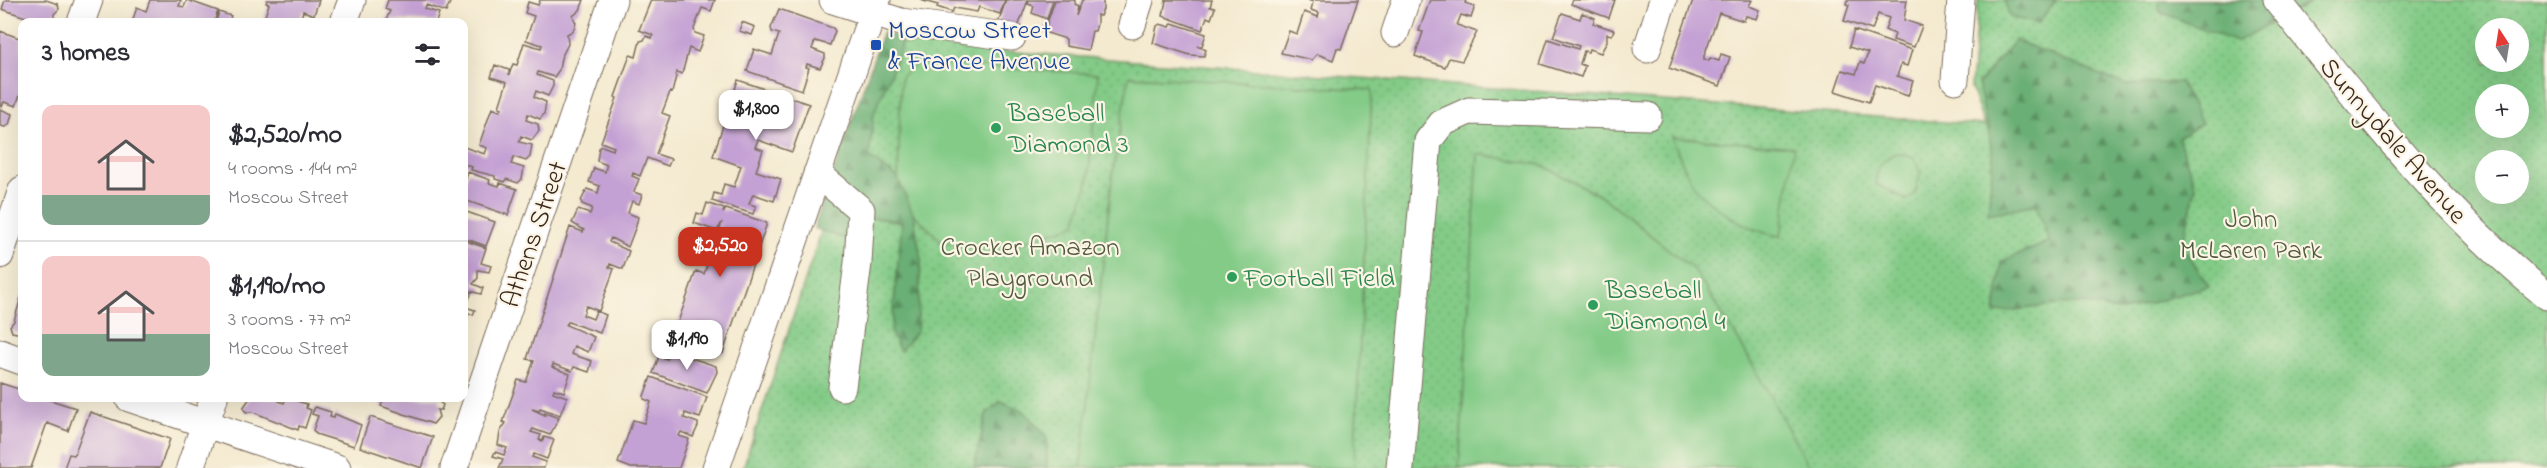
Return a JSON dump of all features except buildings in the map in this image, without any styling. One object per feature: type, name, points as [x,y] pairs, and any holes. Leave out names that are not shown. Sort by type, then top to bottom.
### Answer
[{"type":"street","points":[[82,18],[89,0]]},
{"type":"street","points":[[345,18],[352,0]]},
{"type":"street","name":"Athens Street","points":[[454,468],[613,0]]},
{"type":"street","points":[[833,0],[875,7],[901,22],[1012,37]]},
{"type":"street","points":[[1132,26],[1140,0]]},
{"type":"street","points":[[1395,33],[1406,0]]},
{"type":"street","points":[[1647,49],[1663,0]]},
{"type":"street","points":[[1955,80],[1961,0]]},
{"type":"street","name":"Sunnydale Avenue","points":[[2277,0],[2425,182],[2500,258],[2547,296]]},
{"type":"street","points":[[716,468],[875,7]]},
{"type":"street","points":[[1400,468],[1428,141],[1442,123],[1469,111],[1648,116]]},
{"type":"street","points":[[817,173],[861,210],[858,263],[842,387]]},
{"type":"street","points":[[0,255],[18,202]]},
{"type":"street","points":[[0,353],[18,360]]},
{"type":"street","points":[[141,402],[337,468]]},
{"type":"street","points":[[189,468],[213,402]]},
{"type":"green space","name":"Crocker Amazon Playground","points":[[1978,0],[2547,0],[2547,468],[743,468],[884,42],[1984,125],[1971,88]]},
{"type":"green space","points":[[2004,0],[2056,0],[2038,24],[2010,17]]},
{"type":"green space","points":[[2159,0],[2315,0],[2236,42],[2160,12]]},
{"type":"green space","points":[[883,32],[902,38],[899,54],[874,113],[869,157],[898,178],[910,192],[921,260],[917,331],[900,351],[891,333],[902,222],[874,218],[842,238],[814,228]]},
{"type":"green space","points":[[2015,40],[2125,85],[2180,82],[2202,123],[2178,138],[2196,187],[2182,246],[2209,286],[2123,311],[2091,305],[2067,304],[1995,313],[2002,261],[2049,242],[2036,204],[1988,214],[1993,154],[1978,84]]},
{"type":"green space","name":"Baseball Diamond 3","points":[[917,63],[1098,74],[1088,182],[1075,225],[1027,240],[984,248],[941,241],[913,213],[898,178],[901,77]]},
{"type":"green space","name":"Football Field","points":[[1129,76],[1372,90],[1354,468],[1081,468],[1112,179]]},
{"type":"green space","points":[[1672,137],[1794,147],[1781,236],[1757,230],[1731,217],[1697,190],[1683,165]]},
{"type":"green space","points":[[1898,153],[1914,158],[1921,173],[1914,195],[1907,200],[1876,184],[1881,165]]},
{"type":"green space","name":"Baseball Diamond 4","points":[[1478,154],[1542,165],[1604,198],[1694,270],[1739,341],[1810,468],[1459,468]]},
{"type":"green space","points":[[1001,401],[1024,411],[1047,437],[1047,468],[974,468],[986,414]]},
{"type":"place","name":"Moscow Street & France Avenue","points":[[876,45]]},
{"type":"place","name":"Baseball Diamond 3","points":[[996,128]]},
{"type":"place","name":"Football Field","points":[[1232,277]]},
{"type":"place","name":"Baseball Diamond 4","points":[[1593,305]]},
{"type":"park label","name":"John McLaren Park","points":[[2251,234]]}]
